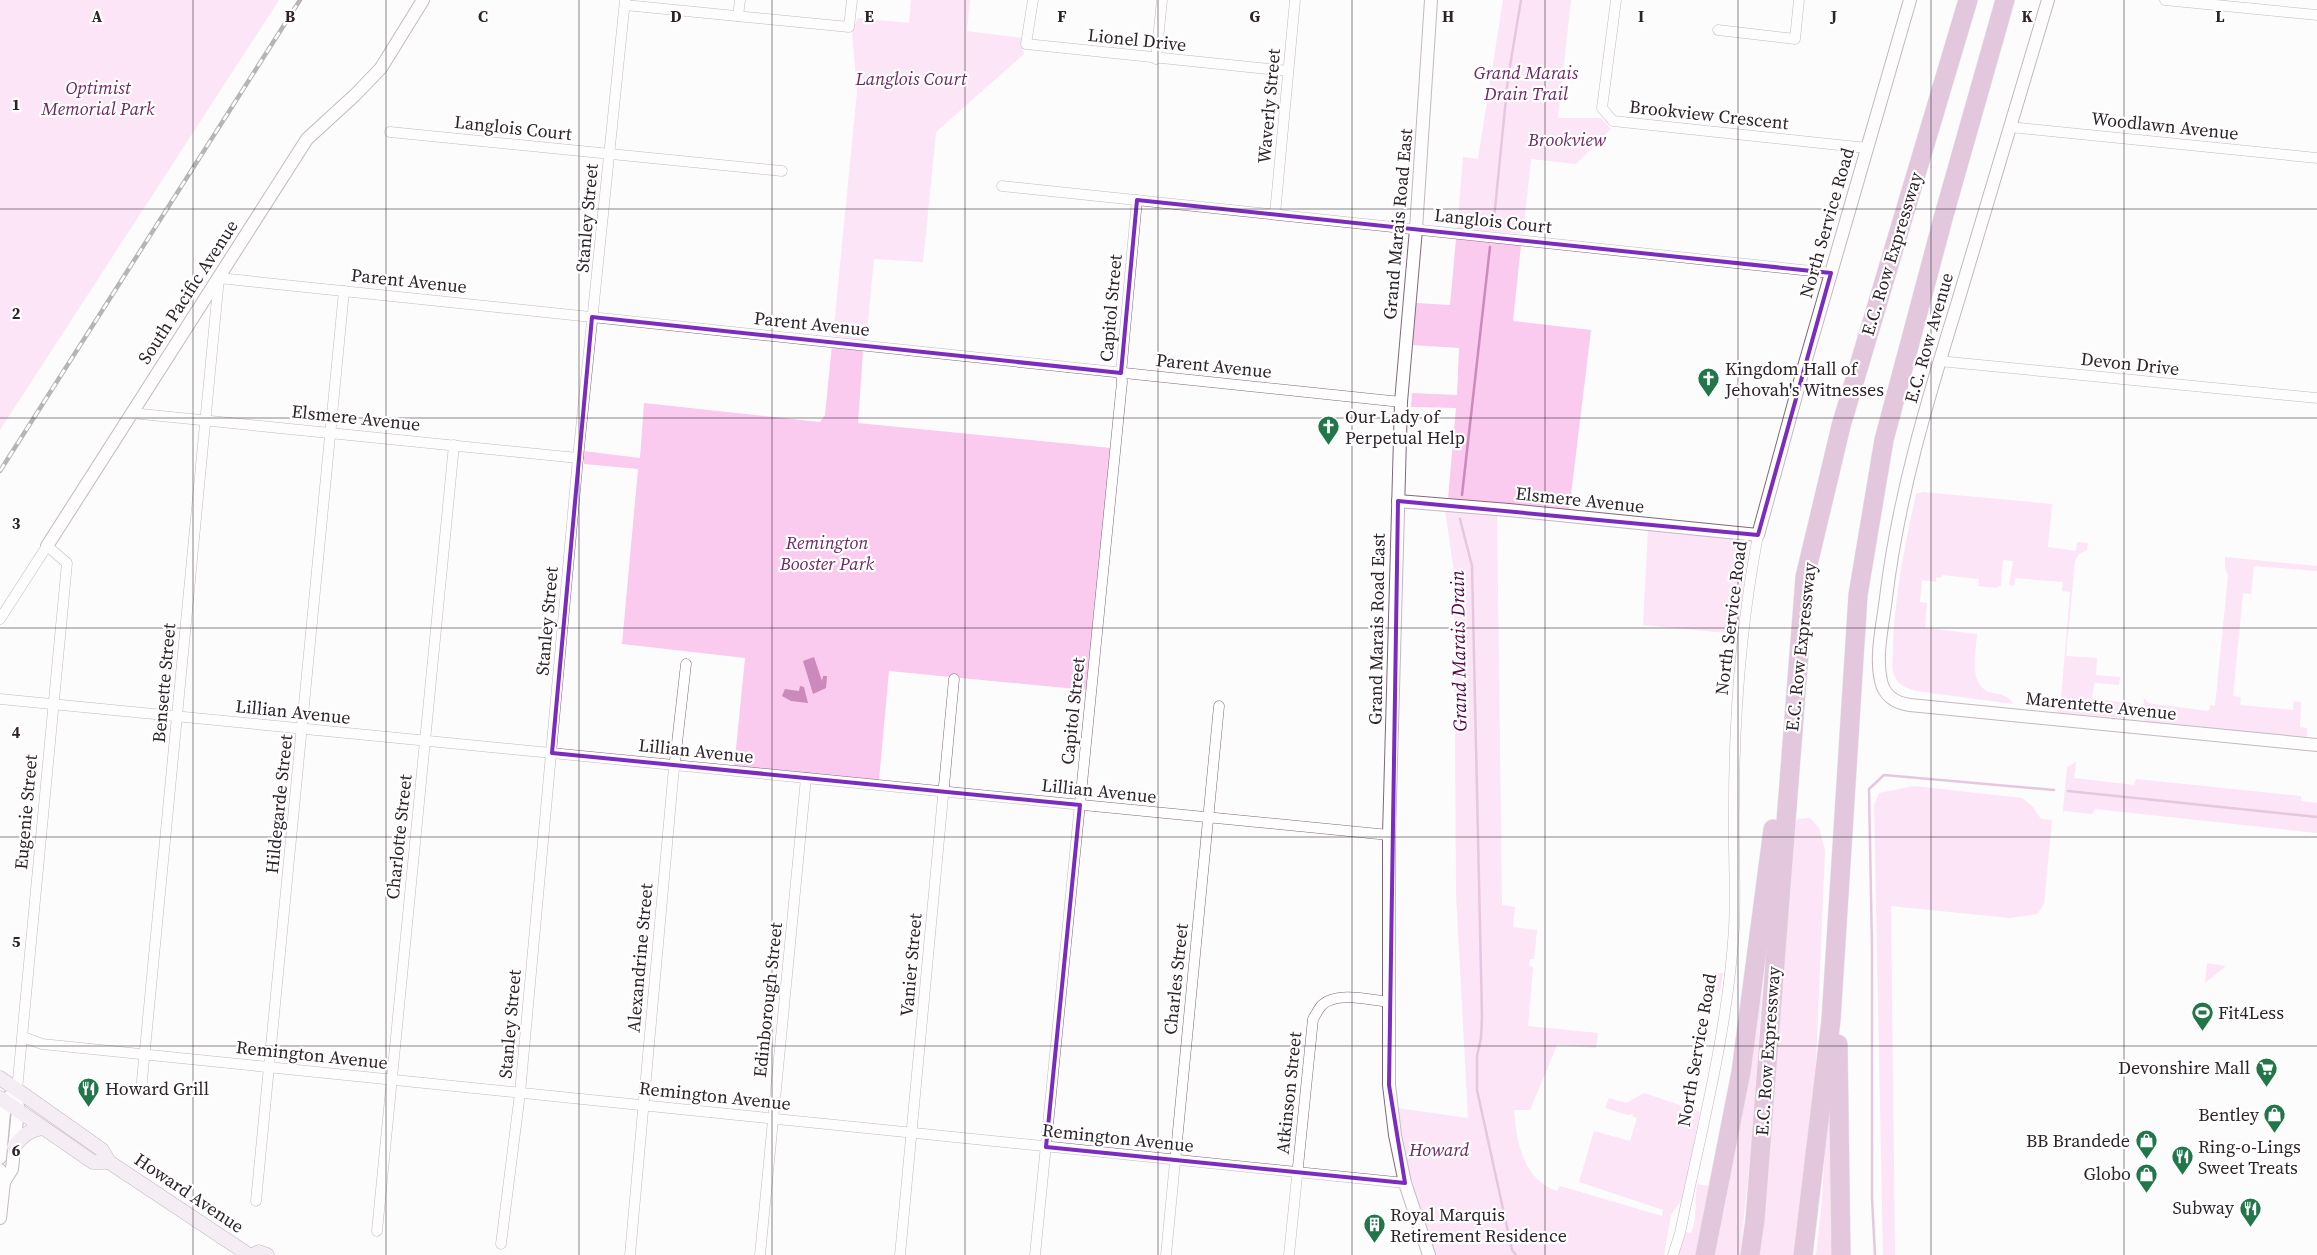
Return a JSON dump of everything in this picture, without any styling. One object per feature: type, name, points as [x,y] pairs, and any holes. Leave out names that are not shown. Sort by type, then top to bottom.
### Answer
[{"type":"highway","name":"E.C. Row Expressway","points":[[1750,1255],[1756,1200],[1805,577],[1841,426],[1968,0]]},
{"type":"highway","points":[[1803,1255],[1831,1020],[1858,595],[1884,440],[1944,215],[2005,0]]},
{"type":"highway","points":[[1705,1255],[1740,1072],[1805,577]]},
{"type":"highway","points":[[1838,904],[1841,1255]]},
{"type":"main road","name":"Howard Avenue","points":[[0,1078],[102,1150],[109,1162],[251,1255],[259,1252],[267,1255]]},
{"type":"main road","name":"Howard Avenue","points":[[2,1099],[94,1162],[109,1162]]},
{"type":"main road","points":[[14,1147],[22,1136],[34,1129],[42,1128]]},
{"type":"street","name":"South Pacific Avenue","points":[[0,618],[307,139],[356,95],[380,68],[423,0]]},
{"type":"street","points":[[738,16],[740,0]]},
{"type":"street","points":[[625,2],[849,27],[852,0]]},
{"type":"street","name":"Lionel Drive","points":[[1033,0],[1026,44],[1156,59],[1288,71]]},
{"type":"street","points":[[1156,59],[1162,0]]},
{"type":"street","name":"Waverly Street","points":[[1275,214],[1295,0]]},
{"type":"street","name":"Grand Marais Road East","points":[[1429,1255],[1405,1183],[1394,1135],[1389,1085],[1389,835],[1401,402],[1416,229],[1431,0]]},
{"type":"street","name":"Brookview Crescent","points":[[1616,0],[1602,108],[1613,121],[1867,148]]},
{"type":"street","points":[[1718,30],[1795,39],[1799,0]]},
{"type":"street","name":"North Service Road","points":[[1673,1255],[1680,1233],[1723,1028],[1734,929],[1736,867],[1734,807],[1740,659],[1758,536],[1831,273],[1910,0]]},
{"type":"street","name":"E.C. Row Avenue","points":[[1885,692],[1881,682],[1880,653],[1890,565],[1907,484],[1939,361],[2048,0]]},
{"type":"street","points":[[2165,0],[2317,16]]},
{"type":"street","name":"Stanley Street","points":[[501,1244],[520,1093],[578,458],[592,317],[596,302],[625,2]]},
{"type":"street","name":"Woodlawn Avenue","points":[[2010,127],[2317,158]]},
{"type":"street","name":"Langlois Court","points":[[390,132],[782,171]]},
{"type":"street","name":"Langlois Court","points":[[1002,186],[1831,273]]},
{"type":"street","name":"Capitol Street","points":[[1035,1255],[1122,382],[1121,373],[1137,200]]},
{"type":"street","name":"Parent Avenue","points":[[218,278],[1401,402]]},
{"type":"street","name":"Bensette Street","points":[[141,1091],[218,278]]},
{"type":"street","name":"Hildegarde Street","points":[[256,1201],[344,291]]},
{"type":"street","name":"Devon Drive","points":[[1939,361],[2317,398]]},
{"type":"street","name":"Elsmere Avenue","points":[[131,413],[578,458]]},
{"type":"street","name":"Charlotte Street","points":[[377,1232],[454,445]]},
{"type":"street","name":"Elsmere Avenue","points":[[1398,501],[1758,536]]},
{"type":"street","name":"Eugenie Street","points":[[0,1218],[2,1176],[12,1169],[18,1110],[17,1090],[67,563],[46,546]]},
{"type":"street","name":"Alexandrine Street","points":[[630,1255],[674,765],[686,664]]},
{"type":"street","name":"Vanier Street","points":[[900,1255],[954,679]]},
{"type":"street","name":"Marentette Avenue","points":[[1885,692],[1896,701],[1910,705],[2317,745]]},
{"type":"street","name":"Lillian Avenue","points":[[0,699],[1389,835]]},
{"type":"street","name":"Charles Street","points":[[1166,1255],[1220,706]]},
{"type":"street","name":"Edinborough Street","points":[[760,1255],[806,778]]},
{"type":"street","name":"Atkinson Street","points":[[1289,1255],[1313,1019],[1322,1005],[1332,1000],[1343,998],[1389,1002]]},
{"type":"street","name":"Remington Avenue","points":[[22,1037],[42,1044],[1405,1183]]},
{"type":"street","points":[[0,1158],[2,1099],[17,1090]]},
{"type":"highlighted area","points":[[1137,200],[1831,273],[1758,535],[1398,501],[1389,1085],[1405,1183],[1046,1147],[1080,805],[552,753],[592,317],[1121,373]]},
{"type":"green space","name":"Optimist Memorial Park","points":[[0,0],[279,0],[0,430]]},
{"type":"green space","name":"Langlois Court","points":[[911,0],[970,0],[967,31],[1021,38],[1024,54],[936,132],[923,262],[874,259],[866,341],[833,336],[857,92],[852,31],[858,18],[909,23]]},
{"type":"green space","name":"Grand Marais Drain Trail","points":[[1503,0],[1571,0],[1558,118],[1601,118],[1611,129],[1576,164],[1531,159],[1523,234],[1457,229],[1463,157],[1478,159]]},
{"type":"green space","points":[[1456,239],[1521,245],[1513,321],[1591,330],[1569,511],[1448,498],[1456,408],[1411,407],[1412,393],[1457,395],[1459,348],[1411,345],[1416,303],[1450,305]]},
{"type":"green space","name":"Remington Booster Park","points":[[832,345],[863,351],[858,423],[1111,448],[1087,690],[889,671],[879,780],[734,769],[745,658],[622,644],[638,469],[584,464],[584,451],[640,458],[644,403],[820,422],[825,415]]},
{"type":"green space","points":[[1923,492],[2052,504],[2048,547],[2076,551],[2077,542],[2088,543],[2087,550],[2079,554],[2075,560],[2066,656],[2097,658],[2096,675],[2120,677],[2119,685],[2094,683],[2092,699],[2131,703],[2131,714],[2124,718],[2058,713],[2058,708],[2026,705],[2028,696],[2061,699],[2070,592],[2062,591],[2063,582],[2015,578],[2014,586],[2009,585],[2013,561],[2003,560],[2001,585],[1996,588],[1978,586],[1979,579],[1942,575],[1941,578],[1936,577],[1936,582],[1922,580],[1920,602],[1927,603],[1925,628],[1977,634],[1975,668],[1979,684],[1985,690],[2007,697],[2013,704],[1916,691],[1899,683],[1894,674],[1892,664],[1898,591],[1916,494]]},
{"type":"green space","name":"Howard","points":[[1445,510],[1497,514],[1502,905],[1515,907],[1513,927],[1537,930],[1534,959],[1530,959],[1529,966],[1533,967],[1528,1026],[1598,1033],[1596,1048],[1557,1045],[1530,1110],[1514,1110],[1520,1146],[1529,1169],[1545,1186],[1557,1191],[1560,1186],[1662,1216],[1663,1210],[1579,1182],[1594,1131],[1630,1141],[1637,1118],[1632,1116],[1633,1114],[1628,1115],[1605,1108],[1609,1098],[1626,1103],[1644,1093],[1700,1112],[1683,1198],[1671,1215],[1664,1255],[1436,1255],[1411,1179],[1397,1108],[1468,1118],[1456,894],[1454,572]]},
{"type":"green space","points":[[1648,529],[1735,539],[1743,545],[1748,552],[1737,634],[1643,625]]},
{"type":"green space","points":[[2225,557],[2317,566],[2317,571],[2254,566],[2251,594],[2243,593],[2233,696],[2241,697],[2240,705],[2293,710],[2294,701],[2301,702],[2300,727],[2307,728],[2307,736],[2298,739],[2146,724],[2143,716],[2144,698],[2148,703],[2209,711],[2210,705],[2215,706],[2228,576],[2225,567]]},
{"type":"green space","points":[[2076,762],[2074,778],[2134,785],[2136,779],[2301,796],[2301,801],[2317,803],[2317,833],[2095,809],[2092,814],[2063,811],[2067,767]]},
{"type":"green space","points":[[1914,786],[2022,798],[2032,806],[2041,819],[2052,820],[2044,904],[2037,914],[2010,918],[1891,906],[1895,1255],[1883,1255],[1874,805],[1879,793]]},
{"type":"green space","points":[[1810,818],[1819,828],[1825,850],[1816,1062],[1806,1167],[1795,1255],[1757,1255],[1792,827],[1798,819]]},
{"type":"green space","points":[[1765,945],[1753,1129],[1740,1255],[1710,1255]]},
{"type":"green space","points":[[2207,963],[2226,966],[2205,983]]},
{"type":"green space","points":[[1723,973],[1720,991],[1706,991],[1707,974]]},
{"type":"green space","points":[[1831,1039],[1836,1255],[1816,1255],[1822,1200]]},
{"type":"green space","points":[[1697,1184],[1709,1186],[1696,1255],[1677,1255],[1685,1232],[1691,1233],[1693,1227]]},
{"type":"shaded area","points":[[814,657],[822,681],[823,676],[827,676],[826,688],[813,694],[803,661]]},
{"type":"shaded area","points":[[800,686],[804,687],[808,703],[791,701],[782,696],[785,689],[799,691]]},
{"type":"waterway","name":"Grand Marais Drain","points":[[1493,229],[1508,78],[1521,0]]},
{"type":"waterway","name":"Grand Marais Drain","points":[[1462,495],[1490,247]]},
{"type":"waterway","points":[[1460,519],[1472,566],[1482,1016],[1481,1038],[1477,1056],[1477,1090],[1512,1250],[1516,1255]]},
{"type":"waterway","points":[[1875,1255],[1872,1198],[1872,949],[1869,789],[1884,775],[2054,790]]},
{"type":"waterway","points":[[2068,791],[2317,817]]},
{"type":"railway","points":[[0,471],[300,0]]},
{"type":"place","name":"Kingdom Hall of Jehovah's Witnesses","points":[[1709,398]]},
{"type":"place","name":"Our Lady of Perpetual Help","points":[[1329,446]]},
{"type":"place","name":"Fit4Less","points":[[2202,1032]]},
{"type":"place","name":"Devonshire Mall","points":[[2266,1087]]},
{"type":"place","name":"Howard Grill","points":[[89,1108]]},
{"type":"place","name":"Bentley","points":[[2275,1134]]},
{"type":"place","name":"BB Brandede","points":[[2146,1160]]},
{"type":"place","name":"Ring-o-Lings Sweet Treats","points":[[2182,1176]]},
{"type":"place","name":"Globo","points":[[2147,1193]]},
{"type":"place","name":"Subway","points":[[2250,1227]]},
{"type":"place","name":"Royal Marquis Retirement Residence","points":[[1374,1244]]},
{"type":"park label","name":"Brookview","points":[[1567,140]]}]
